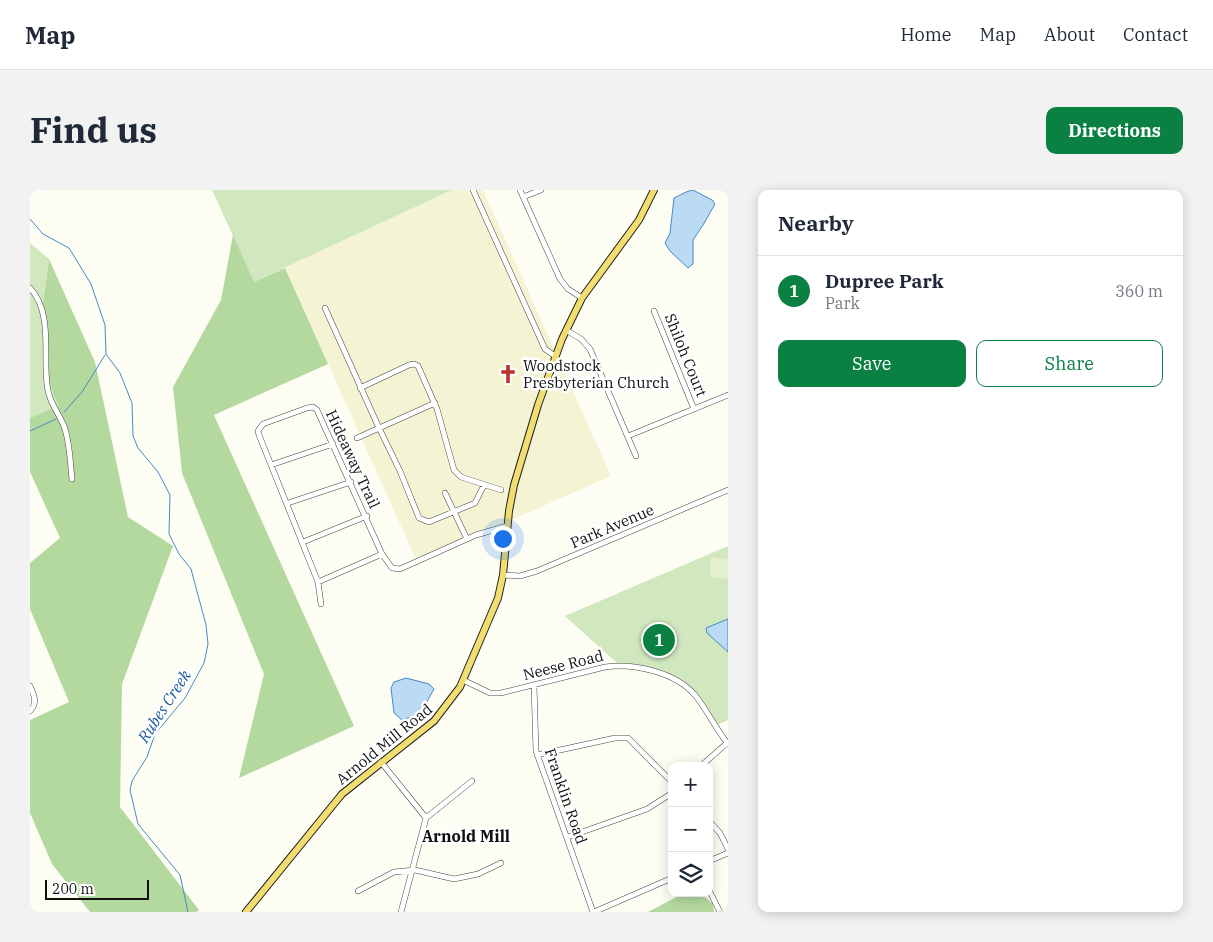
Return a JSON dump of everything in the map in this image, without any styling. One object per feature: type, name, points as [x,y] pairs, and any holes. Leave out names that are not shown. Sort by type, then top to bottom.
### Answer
[{"type":"main road","name":"Arnold Mill Road","points":[[246,912],[330,807],[349,788],[434,722],[463,680],[493,614],[503,575],[507,526],[516,478],[555,356],[582,298],[640,220],[654,190]]},
{"type":"street","points":[[473,190],[544,349],[555,356]]},
{"type":"street","points":[[520,190],[560,279],[568,289],[582,298]]},
{"type":"street","points":[[523,197],[541,190]]},
{"type":"street","points":[[30,288],[38,298],[44,317],[48,392],[64,428],[72,479]]},
{"type":"street","points":[[326,308],[360,388],[400,470],[419,518],[429,522],[475,503],[484,485]]},
{"type":"street","name":"Shiloh Court","points":[[654,311],[694,409]]},
{"type":"street","points":[[566,330],[580,339],[590,349],[636,456]]},
{"type":"street","points":[[360,388],[414,364],[418,366],[435,403],[454,470],[461,478],[501,490]]},
{"type":"street","points":[[628,436],[728,395]]},
{"type":"street","points":[[357,438],[435,403]]},
{"type":"street","name":"Hideaway Trail","points":[[322,604],[318,582],[303,542],[259,436],[260,427],[313,407],[321,416],[367,516],[382,554]]},
{"type":"street","points":[[271,465],[333,444]]},
{"type":"street","points":[[288,503],[351,482]]},
{"type":"street","name":"Park Avenue","points":[[503,575],[520,576],[537,571],[728,490]]},
{"type":"street","points":[[445,493],[467,540]]},
{"type":"street","points":[[303,542],[367,516]]},
{"type":"street","points":[[318,582],[382,554],[389,566],[400,569],[467,540],[507,526]]},
{"type":"street","name":"Neese Road","points":[[463,680],[490,693],[505,692],[612,666],[629,666],[655,672],[680,682],[690,690],[728,744]]},
{"type":"street","name":"Franklin Road","points":[[534,685],[537,755],[568,837],[593,912]]},
{"type":"street","points":[[30,686],[35,697],[35,704],[30,711]]},
{"type":"street","points":[[537,755],[615,738],[628,738],[668,778]]},
{"type":"street","points":[[706,762],[728,744]]},
{"type":"street","points":[[381,762],[426,818]]},
{"type":"street","points":[[402,912],[426,818],[472,781]]},
{"type":"street","points":[[568,837],[647,809],[668,796]]},
{"type":"street","points":[[713,825],[720,833],[728,851],[713,859]]},
{"type":"street","points":[[358,890],[394,872],[412,870],[454,879],[478,874],[501,863]]},
{"type":"street","points":[[593,912],[668,880]]},
{"type":"street","points":[[712,897],[720,912]]},
{"type":"green space","points":[[212,190],[452,190],[254,282]]},
{"type":"green space","points":[[452,190],[483,190],[611,476],[417,562],[285,268]]},
{"type":"green space","points":[[233,235],[254,282],[285,268],[328,364],[214,415],[354,726],[239,778],[264,674],[182,473],[173,387],[221,300]]},
{"type":"green space","points":[[30,243],[49,259],[42,310],[47,376],[58,406],[30,418]]},
{"type":"green space","points":[[49,259],[95,362],[128,517],[173,546],[122,684],[120,807],[199,910],[197,912],[90,912],[52,864],[30,813],[30,720],[69,702],[30,609],[30,563],[60,538],[30,472],[30,418],[58,406],[47,376],[42,310]]},
{"type":"green space","points":[[728,546],[728,720],[717,725],[692,689],[637,665],[617,663],[565,616]]},
{"type":"green space","points":[[711,558],[728,559],[728,579],[710,577]]},
{"type":"green space","points":[[676,897],[705,897],[713,904],[714,912],[648,912]]},
{"type":"water","points":[[693,190],[712,200],[715,204],[693,240],[693,264],[688,268],[670,251],[665,243],[670,233],[674,198]]},
{"type":"water","points":[[728,619],[728,652],[707,633],[706,628]]},
{"type":"water","points":[[406,678],[429,684],[434,689],[420,714],[402,720],[394,713],[391,688],[394,682]]},
{"type":"waterway","name":"Rubes Creek","points":[[30,219],[43,234],[69,248],[91,284],[105,325],[106,354],[120,373],[132,403],[133,436],[138,448],[158,472],[170,495],[169,534],[179,554],[191,569],[206,625],[208,644],[204,663],[185,698],[155,734],[147,757],[132,781],[130,790],[138,824],[180,875],[188,912]]},
{"type":"waterway","points":[[64,412],[82,392],[105,355]]},
{"type":"waterway","points":[[30,431],[56,419]]},
{"type":"place","name":"Woodstock Presbyterian Church","points":[[508,374]]},
{"type":"place","name":"Dupree Park","points":[[659,640]]},
{"type":"district","name":"Arnold Mill","points":[[466,836]]}]
